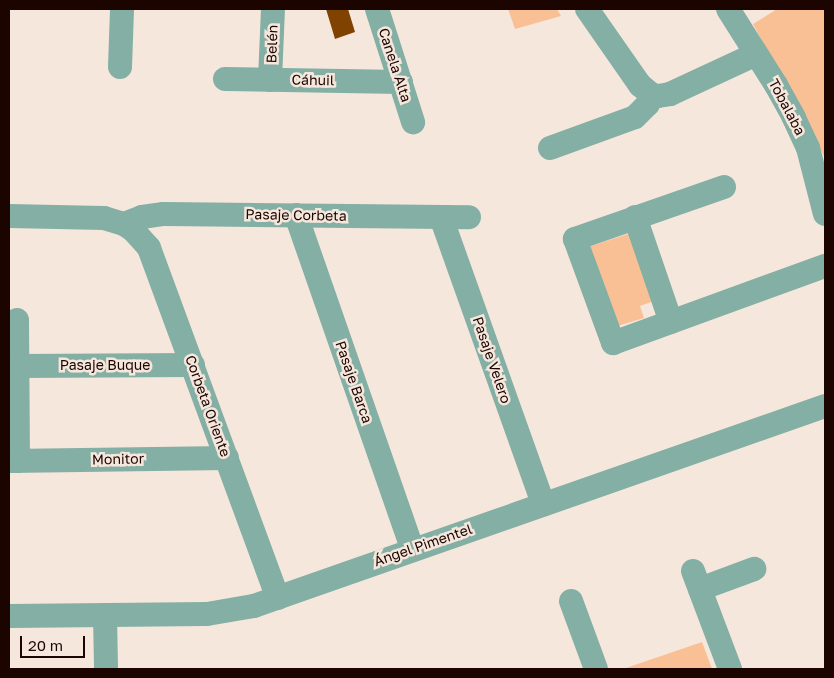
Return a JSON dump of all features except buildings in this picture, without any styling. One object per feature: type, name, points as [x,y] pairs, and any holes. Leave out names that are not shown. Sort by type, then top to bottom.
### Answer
[{"type":"street","points":[[120,67],[122,9]]},
{"type":"street","name":"Belén","points":[[270,80],[273,9]]},
{"type":"street","name":"Canela Alta","points":[[377,9],[413,122]]},
{"type":"street","points":[[587,9],[640,85],[652,95],[670,94],[756,54]]},
{"type":"street","name":"Tobalaba","points":[[728,9],[776,85],[808,148],[825,214]]},
{"type":"street","name":"Cáhuil","points":[[225,79],[400,82]]},
{"type":"street","points":[[550,148],[635,117],[648,104],[652,95]]},
{"type":"street","points":[[724,187],[575,238],[613,343],[825,266]]},
{"type":"street","name":"Pasaje Corbeta","points":[[124,224],[142,217],[164,214],[469,217]]},
{"type":"street","name":"Pasaje Barca","points":[[296,215],[412,548]]},
{"type":"street","points":[[9,216],[96,217],[124,224]]},
{"type":"street","name":"Pasaje Velero","points":[[441,217],[543,504]]},
{"type":"street","points":[[636,217],[671,322]]},
{"type":"street","name":"Corbeta Oriente","points":[[124,224],[142,238],[149,248],[278,598]]},
{"type":"street","points":[[13,461],[17,320]]},
{"type":"street","name":"Pasaje Buque","points":[[17,366],[193,365]]},
{"type":"street","name":"Ángel Pimentel","points":[[9,616],[207,614],[254,606],[412,548],[825,406]]},
{"type":"street","name":"Monitor","points":[[13,461],[227,458]]},
{"type":"street","points":[[730,669],[697,580],[754,569]]},
{"type":"street","points":[[571,601],[596,669]]},
{"type":"street","points":[[105,615],[106,669]]},
{"type":"shaded area","points":[[508,9],[557,9],[561,16],[515,29]]},
{"type":"shaded area","points":[[777,9],[825,9],[825,158],[753,24]]},
{"type":"shaded area","points":[[634,232],[657,300],[640,306],[644,318],[614,327],[588,247]]},
{"type":"shaded area","points":[[702,642],[712,669],[623,669]]}]
